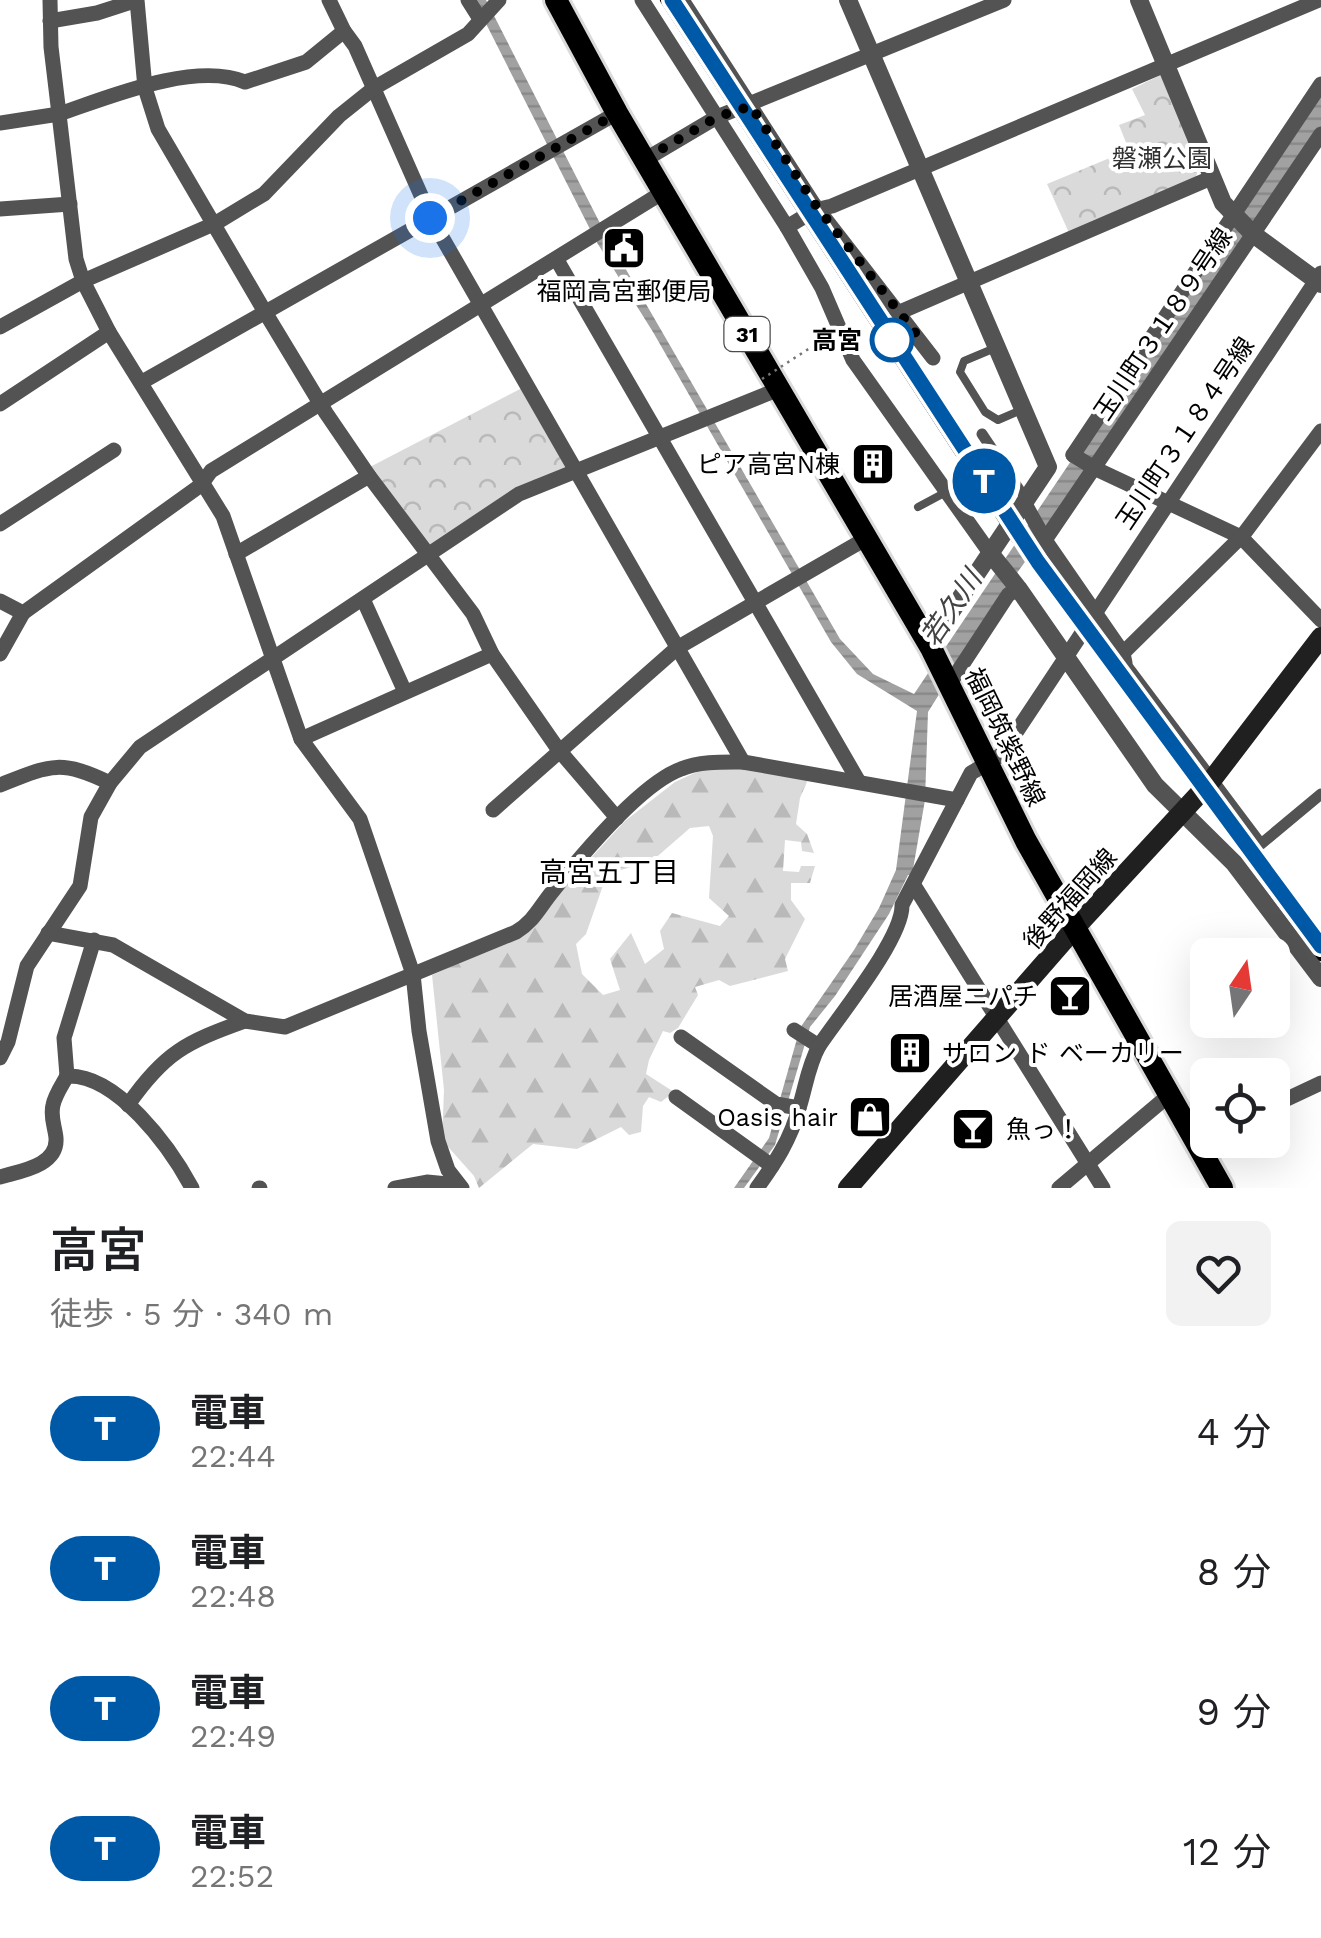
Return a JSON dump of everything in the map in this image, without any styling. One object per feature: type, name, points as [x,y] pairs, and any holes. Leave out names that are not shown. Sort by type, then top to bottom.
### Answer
[{"type":"main road","name":"福岡筑紫野線","points":[[556,0],[771,384],[867,538],[941,671],[1074,928],[1168,1096],[1190,1124]]},
{"type":"main road","name":"後野福岡線","points":[[848,1188],[1074,928],[1211,781],[1321,636]]},
{"type":"main road","name":"福岡筑紫野線","points":[[1210,1158],[1222,1188]]},
{"type":"street","points":[[50,0],[76,259],[83,281],[109,332],[223,516],[301,739],[360,819],[413,974],[438,1141],[448,1170],[460,1186]]},
{"type":"street","points":[[50,21],[96,13],[137,0],[145,88],[158,129],[265,312],[368,476],[473,614],[492,654],[558,749],[618,818]]},
{"type":"street","points":[[329,0],[355,46],[430,218],[744,762]]},
{"type":"street","points":[[0,327],[83,281],[216,223],[264,194],[339,116],[374,88],[468,34],[488,11],[468,0]]},
{"type":"street","points":[[642,0],[787,227],[822,288],[853,360],[1146,774],[1234,863],[1321,978]]},
{"type":"street","points":[[848,0],[1048,467]]},
{"type":"street","points":[[646,158],[717,117],[1004,0]]},
{"type":"street","points":[[1139,0],[1223,203],[1253,234],[1319,279]]},
{"type":"street","points":[[787,227],[820,209],[1319,0]]},
{"type":"street","points":[[685,1],[820,209],[934,359]]},
{"type":"street","points":[[0,123],[59,114],[179,77],[226,74],[245,82],[306,62],[344,31]]},
{"type":"street","name":"玉川町３１８９号線","points":[[1074,455],[1321,84]]},
{"type":"street","points":[[142,382],[618,113]]},
{"type":"street","name":"玉川町３１８９号線","points":[[1046,540],[1321,134]]},
{"type":"street","points":[[900,312],[1212,178]]},
{"type":"street","points":[[0,654],[23,613],[201,485],[211,471],[664,192]]},
{"type":"street","points":[[0,210],[70,204]]},
{"type":"street","points":[[557,260],[859,782]]},
{"type":"street","name":"玉川町３１８４号線","points":[[757,1188],[766,1161],[784,1150],[816,1044],[888,945],[902,905],[915,887],[972,773],[1001,755],[1319,279]]},
{"type":"street","points":[[0,404],[109,332]]},
{"type":"street","points":[[0,1058],[8,1042],[26,966],[80,886],[91,817],[110,784],[140,747],[520,494],[708,420],[771,384]]},
{"type":"street","points":[[1124,658],[1241,537],[1321,430]]},
{"type":"street","points":[[982,434],[1124,658],[1261,844],[1321,794]]},
{"type":"street","points":[[0,524],[114,450]]},
{"type":"street","points":[[941,671],[939,630],[994,558],[1048,467],[1061,456],[1069,459],[1074,455],[1241,537],[1321,620]]},
{"type":"street","points":[[236,554],[368,476]]},
{"type":"street","points":[[493,810],[558,749],[678,648],[867,538]]},
{"type":"street","points":[[941,671],[1016,586]]},
{"type":"street","points":[[363,599],[406,692]]},
{"type":"street","points":[[0,600],[23,613]]},
{"type":"street","points":[[301,739],[492,654]]},
{"type":"street","points":[[48,933],[124,949],[245,1021],[285,1027],[516,932],[534,920],[550,894],[618,818],[682,768],[744,762],[957,800]]},
{"type":"street","points":[[0,784],[49,766],[80,769],[110,784]]},
{"type":"street","points":[[915,887],[1103,1188]]},
{"type":"street","points":[[0,1177],[40,1164],[57,1142],[52,1117],[53,1103],[67,1076],[64,1038],[94,940]]},
{"type":"street","points":[[128,1105],[163,1060],[197,1038],[245,1021]]},
{"type":"street","points":[[794,1030],[816,1044]]},
{"type":"street","points":[[681,1037],[776,1104],[798,1108]]},
{"type":"street","points":[[67,1076],[85,1075],[102,1083],[128,1105],[174,1154],[192,1188]]},
{"type":"street","points":[[1290,1098],[1321,1083]]},
{"type":"street","points":[[1058,1188],[1168,1096]]},
{"type":"street","points":[[676,1097],[766,1161]]},
{"type":"street","points":[[395,1188],[427,1182],[460,1186]]},
{"type":"lane","points":[[995,348],[964,361],[960,372],[985,412],[998,420],[1021,410]]},
{"type":"lane","points":[[918,507],[948,491]]},
{"type":"path","points":[[771,384],[841,328]]},
{"type":"green space","name":"磐瀬公園","points":[[1163,74],[1200,159],[1195,182],[1070,235],[1047,184],[1129,150],[1119,125],[1145,115],[1132,89]]},
{"type":"green space","points":[[524,387],[571,468],[429,550],[368,468]]},
{"type":"green space","points":[[742,766],[809,777],[800,798],[796,824],[807,834],[814,853],[802,851],[801,842],[785,840],[783,871],[799,872],[801,866],[815,866],[810,883],[791,883],[791,900],[805,919],[785,959],[788,971],[730,986],[719,980],[695,987],[698,995],[678,1028],[670,1033],[663,1031],[649,1060],[646,1074],[674,1092],[661,1102],[649,1097],[643,1106],[641,1132],[629,1135],[621,1127],[577,1149],[533,1144],[479,1188],[474,1176],[442,1140],[444,1090],[432,975],[519,936],[625,821],[675,782],[701,770]],"holes":[[[709,826],[713,836],[709,898],[729,916],[720,926],[672,913],[660,931],[664,949],[645,964],[631,933],[610,959],[620,990],[603,995],[582,974],[576,944],[586,934],[607,874],[652,861],[690,828]]]},
{"type":"shaded area","points":[[474,0],[486,0],[606,235],[840,639],[873,674],[914,694],[1321,90],[1321,127],[1006,588],[928,712],[925,800],[912,875],[908,875],[889,914],[835,996],[810,1027],[775,1145],[744,1188],[734,1188],[769,1138],[800,1028],[854,950],[896,870],[917,711],[857,674],[831,642],[653,332],[596,241]]},
{"type":"railway","points":[[664,0],[1012,535],[1321,957]]},
{"type":"train","name":"T","points":[[672,0],[1038,562],[1321,946]]},
{"type":"place","name":"福岡高宮郵便局","points":[[624,248]]},
{"type":"place","name":"高宮","points":[[892,340]]},
{"type":"place","name":"ピア高宮N棟","points":[[873,464]]},
{"type":"place","name":"居酒屋ニパチ","points":[[1070,996]]},
{"type":"place","name":"サロン ド ベーカリー","points":[[910,1053]]},
{"type":"place","name":"Oasis hair","points":[[870,1117]]},
{"type":"place","name":"魚っ！","points":[[973,1129]]},
{"type":"district","name":"高宮五丁目","points":[[609,872]]},
{"type":"route","points":[[430,218],[618,113],[646,158],[717,117],[751,106],[814,203],[917,335],[892,340]]},
{"type":"water label","name":"若久川","points":[[951,608]]}]
